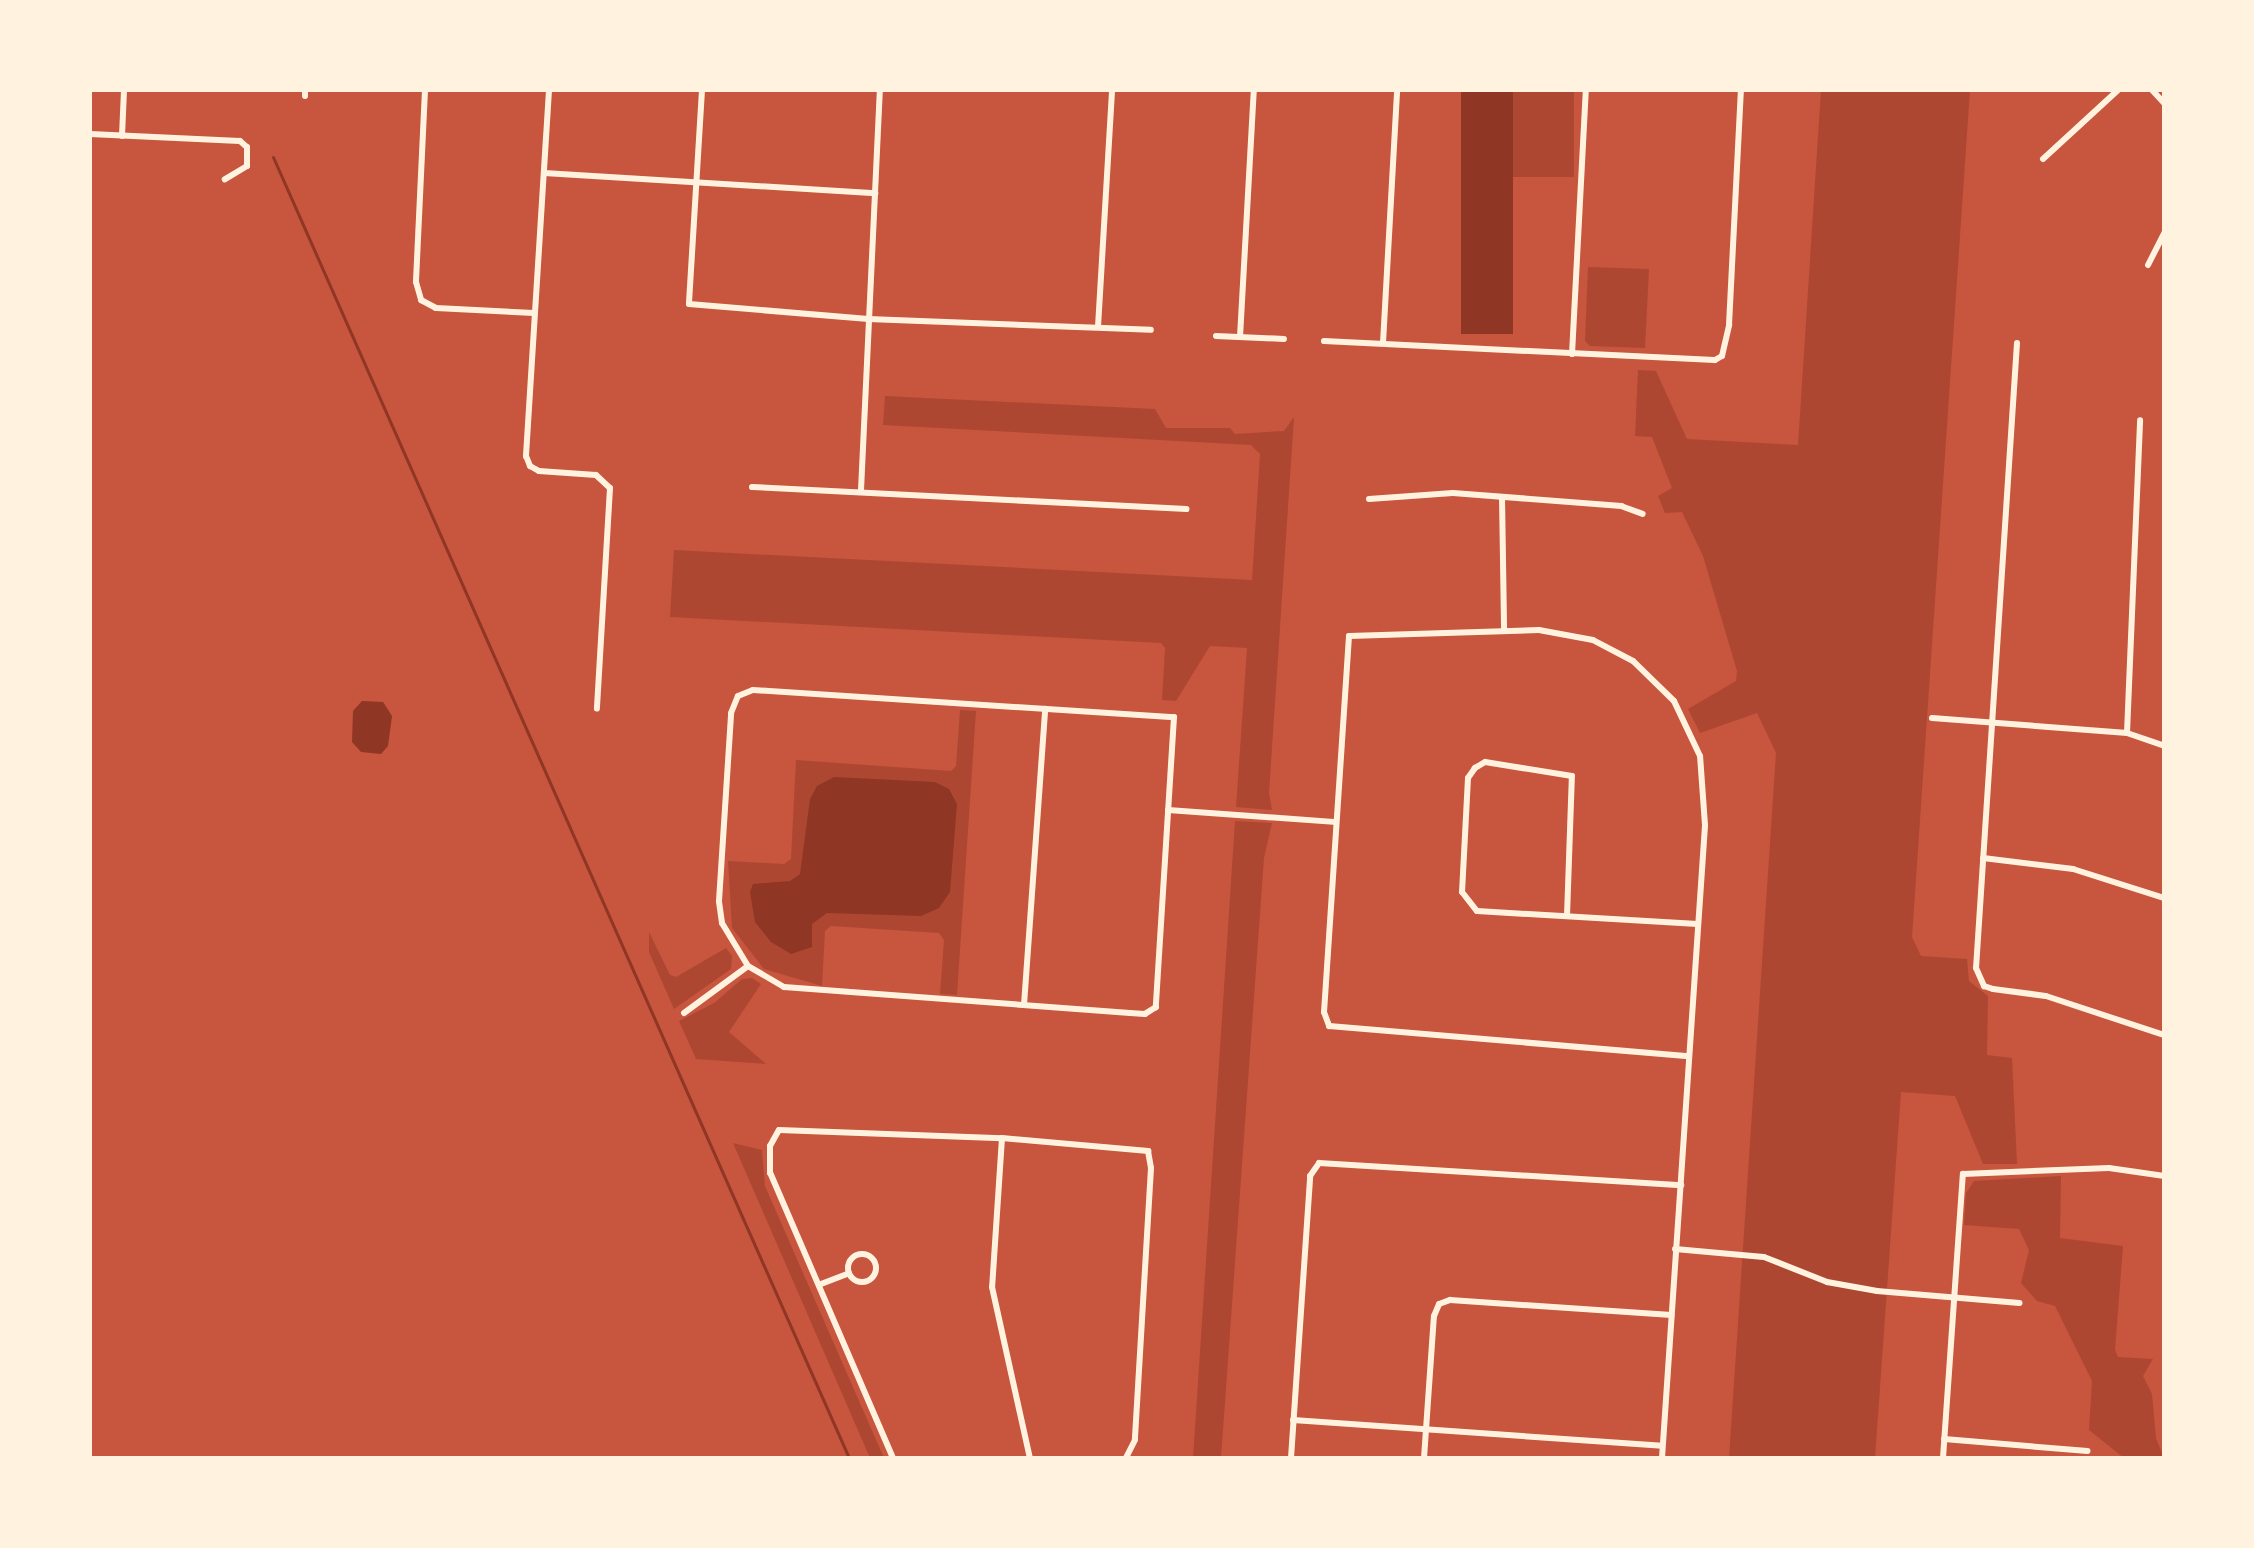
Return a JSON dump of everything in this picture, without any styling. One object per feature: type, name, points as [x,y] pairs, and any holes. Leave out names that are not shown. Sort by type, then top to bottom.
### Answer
[{"type":"street","points":[[122,136],[124,90]]},
{"type":"street","points":[[425,90],[416,282],[421,300],[436,308],[534,313]]},
{"type":"street","points":[[549,90],[534,313],[530,466],[596,475],[610,488],[597,709]]},
{"type":"street","points":[[702,90],[689,304],[868,319],[1151,330]]},
{"type":"street","points":[[861,490],[880,90]]},
{"type":"street","points":[[1098,327],[1112,90]]},
{"type":"street","points":[[1240,337],[1254,90]]},
{"type":"street","points":[[1383,343],[1397,90]]},
{"type":"street","points":[[1572,354],[1586,90]]},
{"type":"street","points":[[1324,341],[1706,363],[1722,356],[1729,325],[1741,90]]},
{"type":"street","points":[[2043,159],[2118,90]]},
{"type":"street","points":[[2152,90],[2164,103]]},
{"type":"street","points":[[90,134],[188,140],[231,139],[247,147],[247,166],[225,179]]},
{"type":"street","points":[[544,173],[875,193]]},
{"type":"street","points":[[2148,265],[2164,233]]},
{"type":"street","points":[[1216,336],[1284,339]]},
{"type":"street","points":[[2017,343],[1976,968],[1984,986],[2046,996],[2164,1035]]},
{"type":"street","points":[[2127,733],[2140,420]]},
{"type":"street","points":[[752,487],[861,490],[1186,509]]},
{"type":"street","points":[[1369,499],[1439,493],[1621,506],[1643,514]]},
{"type":"street","points":[[1502,497],[1504,630]]},
{"type":"street","points":[[1662,1458],[1705,825],[1700,756],[1674,701],[1633,661],[1593,640],[1504,630],[1422,637],[1349,636],[1334,822],[1324,1012],[1329,1026],[1689,1056]]},
{"type":"street","points":[[753,690],[1045,709],[1174,717],[1156,1007],[1145,1014],[784,987],[748,966],[722,923],[719,901],[731,713],[738,696],[753,690]]},
{"type":"street","points":[[1024,1005],[1045,709]]},
{"type":"street","points":[[1932,718],[2127,733],[2164,746]]},
{"type":"street","points":[[1567,916],[1572,776],[1485,762],[1475,768],[1468,778],[1462,892],[1477,911],[1698,924]]},
{"type":"street","points":[[1168,810],[1334,822]]},
{"type":"street","points":[[1983,858],[2073,869],[2164,898]]},
{"type":"street","points":[[684,1013],[748,966]]},
{"type":"street","points":[[893,1458],[821,1284],[770,1173],[770,1146],[779,1130],[791,1127],[1002,1138],[1148,1151],[1151,1168],[1135,1440],[1127,1458]]},
{"type":"street","points":[[1002,1138],[992,1287],[1030,1458]]},
{"type":"street","points":[[1291,1458],[1310,1176],[1319,1163],[1681,1185]]},
{"type":"street","points":[[1943,1458],[1963,1174],[2109,1168],[2164,1176]]},
{"type":"street","points":[[1675,1249],[1764,1257],[1827,1282],[1953,1299],[2019,1303]]},
{"type":"street","points":[[858,1253],[875,1261],[876,1271],[867,1281],[859,1282],[849,1273],[850,1259],[858,1253]]},
{"type":"street","points":[[821,1284],[849,1273]]},
{"type":"street","points":[[1424,1458],[1434,1316],[1439,1304],[1450,1300],[1671,1315]]},
{"type":"street","points":[[1293,1420],[1662,1446]]},
{"type":"street","points":[[1944,1439],[2088,1451]]},
{"type":"shaded area","points":[[1461,90],[1513,90],[1513,334],[1461,334]]},
{"type":"shaded area","points":[[1513,90],[1574,90],[1574,177],[1513,177]]},
{"type":"shaded area","points":[[1821,90],[1970,90],[1912,937],[1921,956],[1967,959],[1969,981],[1988,996],[1987,1055],[2012,1058],[2017,1164],[1983,1164],[1955,1096],[1901,1092],[1875,1458],[1729,1458],[1776,753],[1757,713],[1700,733],[1688,709],[1736,681],[1737,671],[1703,556],[1682,512],[1665,513],[1658,496],[1672,488],[1652,437],[1635,436],[1638,370],[1656,371],[1687,439],[1798,445]]},
{"type":"shaded area","points":[[1588,267],[1649,269],[1645,348],[1590,346],[1585,341]]},
{"type":"shaded area","points":[[885,396],[1155,409],[1166,428],[1230,428],[1235,434],[1284,431],[1294,417],[1269,793],[1272,810],[1236,807],[1247,648],[1210,646],[1176,701],[1162,700],[1165,648],[1161,643],[670,617],[674,550],[1252,580],[1260,454],[1251,445],[883,425]]},
{"type":"shaded area","points":[[362,701],[383,702],[392,716],[388,746],[381,754],[361,752],[352,742],[353,711]]},
{"type":"shaded area","points":[[960,710],[976,711],[957,995],[940,994],[944,940],[939,933],[831,926],[825,931],[822,986],[764,969],[732,928],[728,861],[784,864],[791,859],[796,760],[951,771],[956,766]]},
{"type":"shaded area","points":[[834,777],[935,782],[949,789],[957,804],[950,892],[939,908],[921,916],[827,913],[812,924],[812,947],[791,954],[771,942],[755,922],[750,892],[753,884],[790,881],[800,874],[810,799],[817,786]]},
{"type":"shaded area","points":[[1235,821],[1272,823],[1264,858],[1221,1458],[1193,1458]]},
{"type":"shaded area","points":[[649,932],[670,975],[676,977],[726,948],[732,956],[731,969],[674,1009],[649,952]]},
{"type":"shaded area","points":[[752,978],[761,984],[729,1032],[766,1064],[696,1059],[679,1021],[714,1003],[742,979]]},
{"type":"shaded area","points":[[733,1143],[762,1150],[765,1186],[884,1458],[870,1458]]},
{"type":"shaded area","points":[[2061,1176],[2060,1238],[2123,1246],[2115,1350],[2118,1357],[2153,1359],[2143,1376],[2152,1394],[2156,1438],[2164,1458],[2124,1458],[2089,1430],[2092,1381],[2055,1306],[2037,1301],[2021,1283],[2029,1250],[2019,1229],[1964,1225],[1966,1193],[1974,1181]]},
{"type":"waterway","points":[[273,157],[849,1458]]}]
